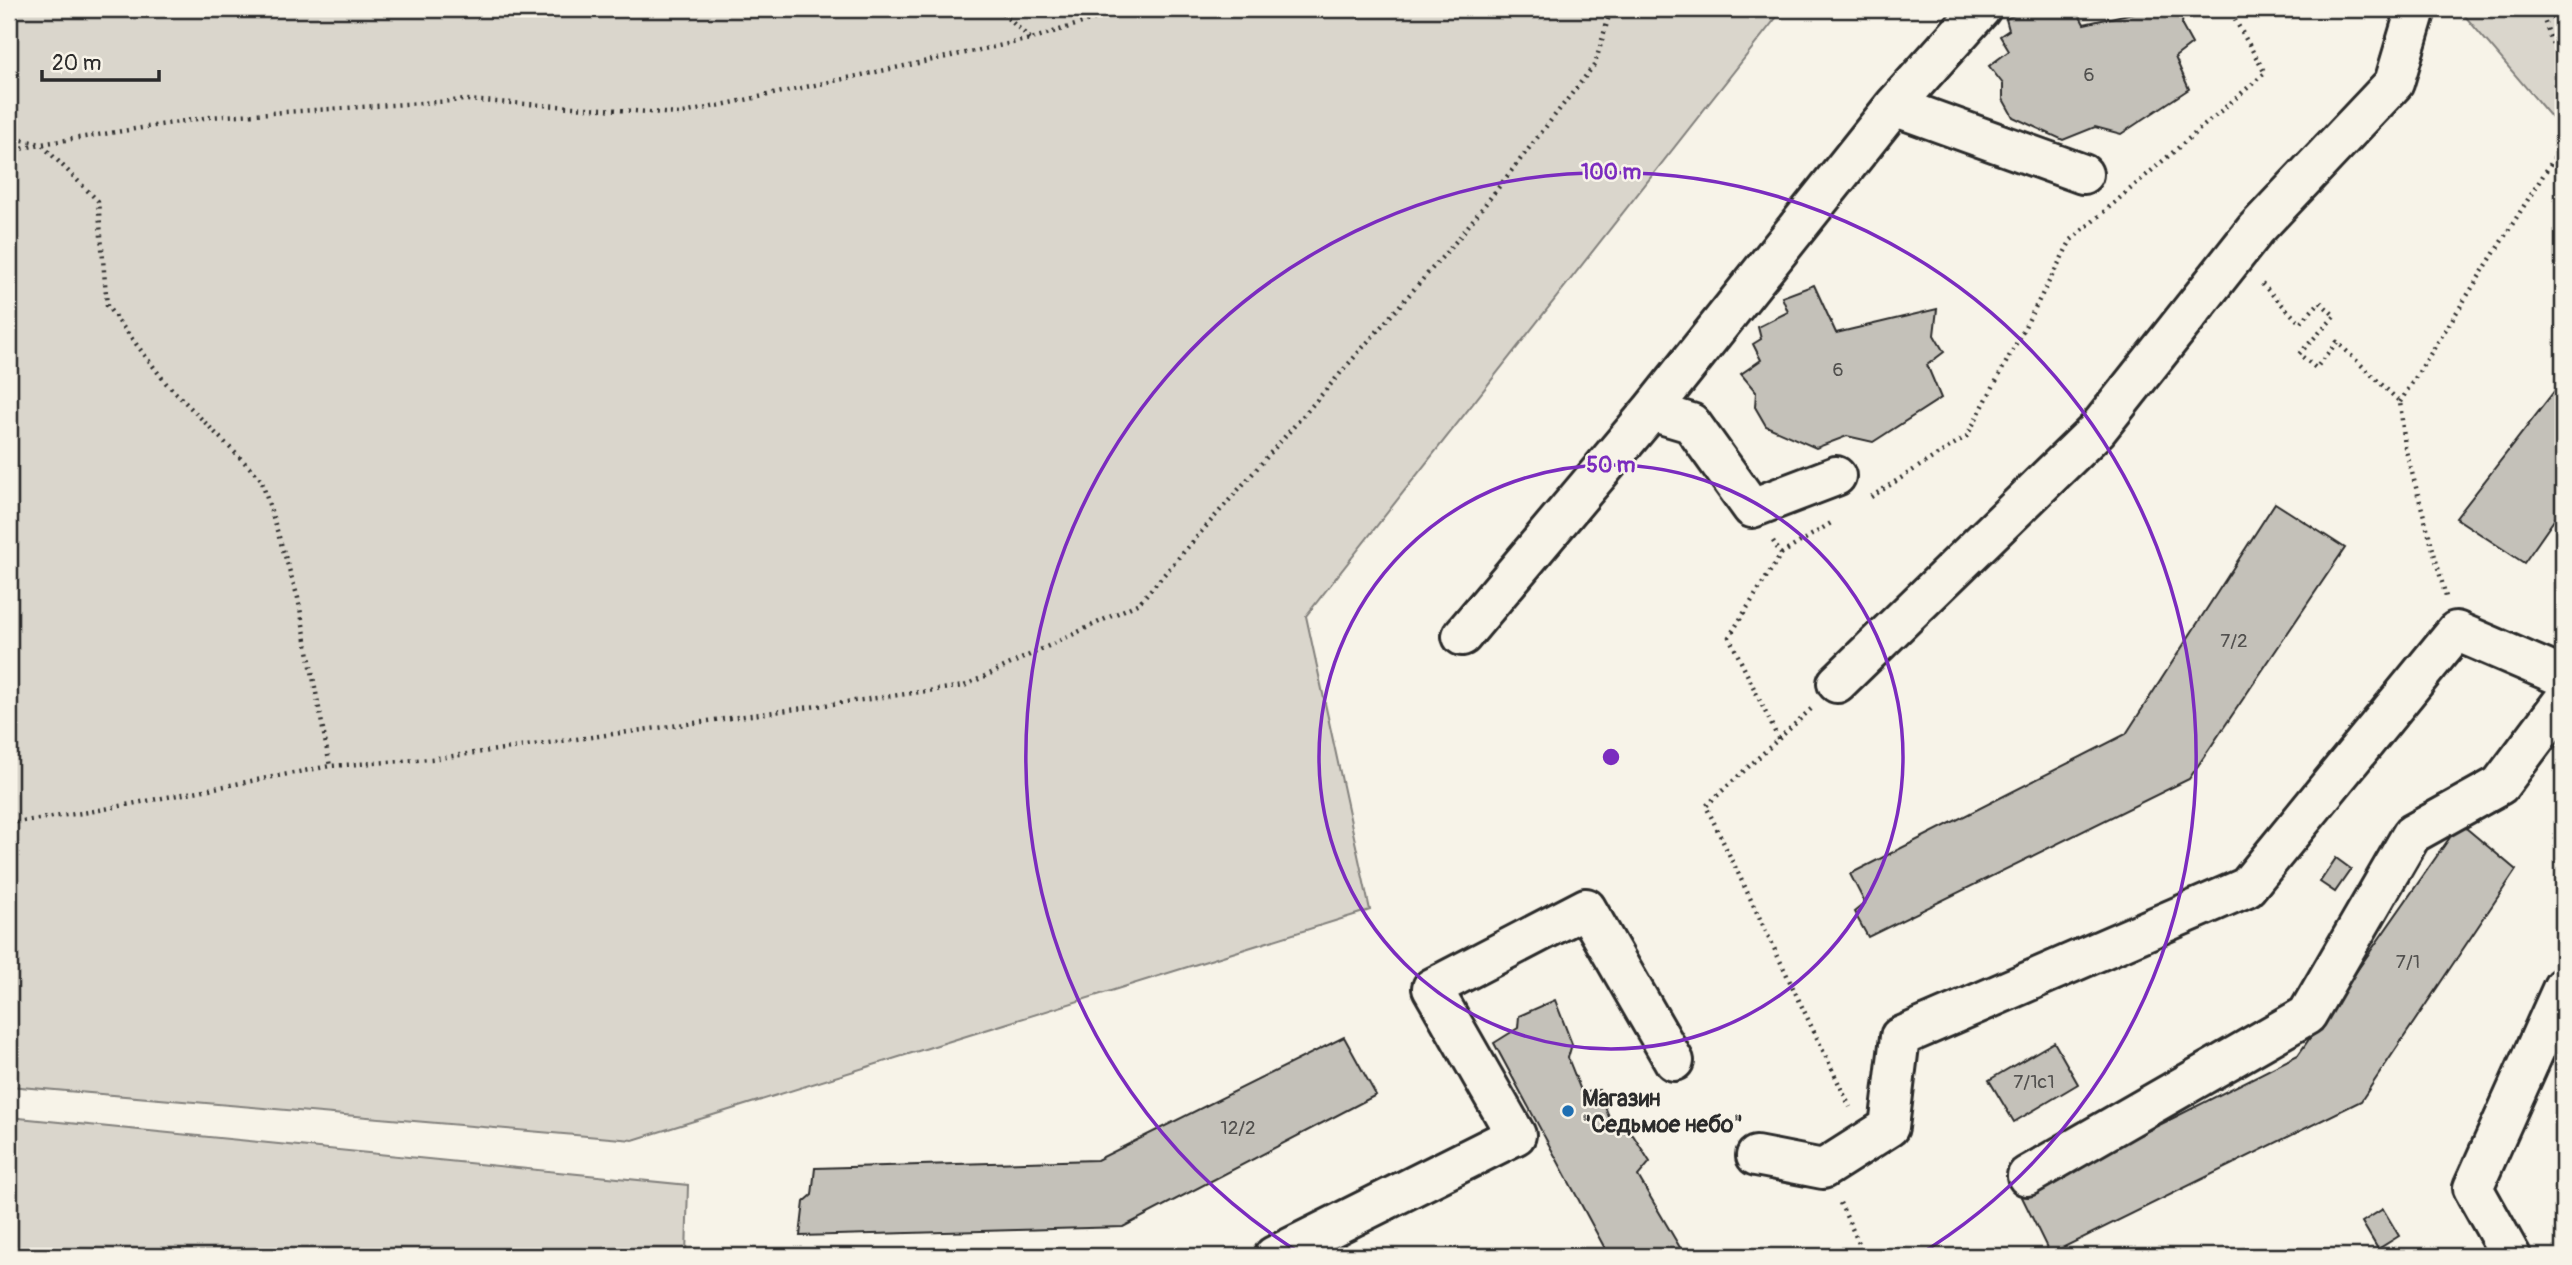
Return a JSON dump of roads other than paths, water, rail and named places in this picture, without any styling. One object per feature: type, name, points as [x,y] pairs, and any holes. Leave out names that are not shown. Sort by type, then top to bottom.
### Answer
[{"type":"street","points":[[1462,636],[1651,411],[1894,106],[1981,9]]},
{"type":"street","points":[[1837,683],[2097,430],[2256,229],[2394,83],[2416,9]]},
{"type":"street","points":[[1894,106],[2083,174]]},
{"type":"street","points":[[1651,411],[1691,423],[1752,508],[1836,476]]},
{"type":"street","points":[[1756,1156],[1823,1169],[1889,1127],[1900,1037],[2247,887],[2456,631],[2563,677]]},
{"type":"street","points":[[2027,1176],[2307,1015],[2413,834],[2500,785],[2563,701]]},
{"type":"street","points":[[1274,1256],[1516,1135],[1432,988],[1586,908],[1674,1061]]},
{"type":"street","points":[[2511,1256],[2473,1188],[2563,986]]},
{"type":"place","name":"Магазин \"Седьмое небо\"","points":[[1568,1111]]}]
